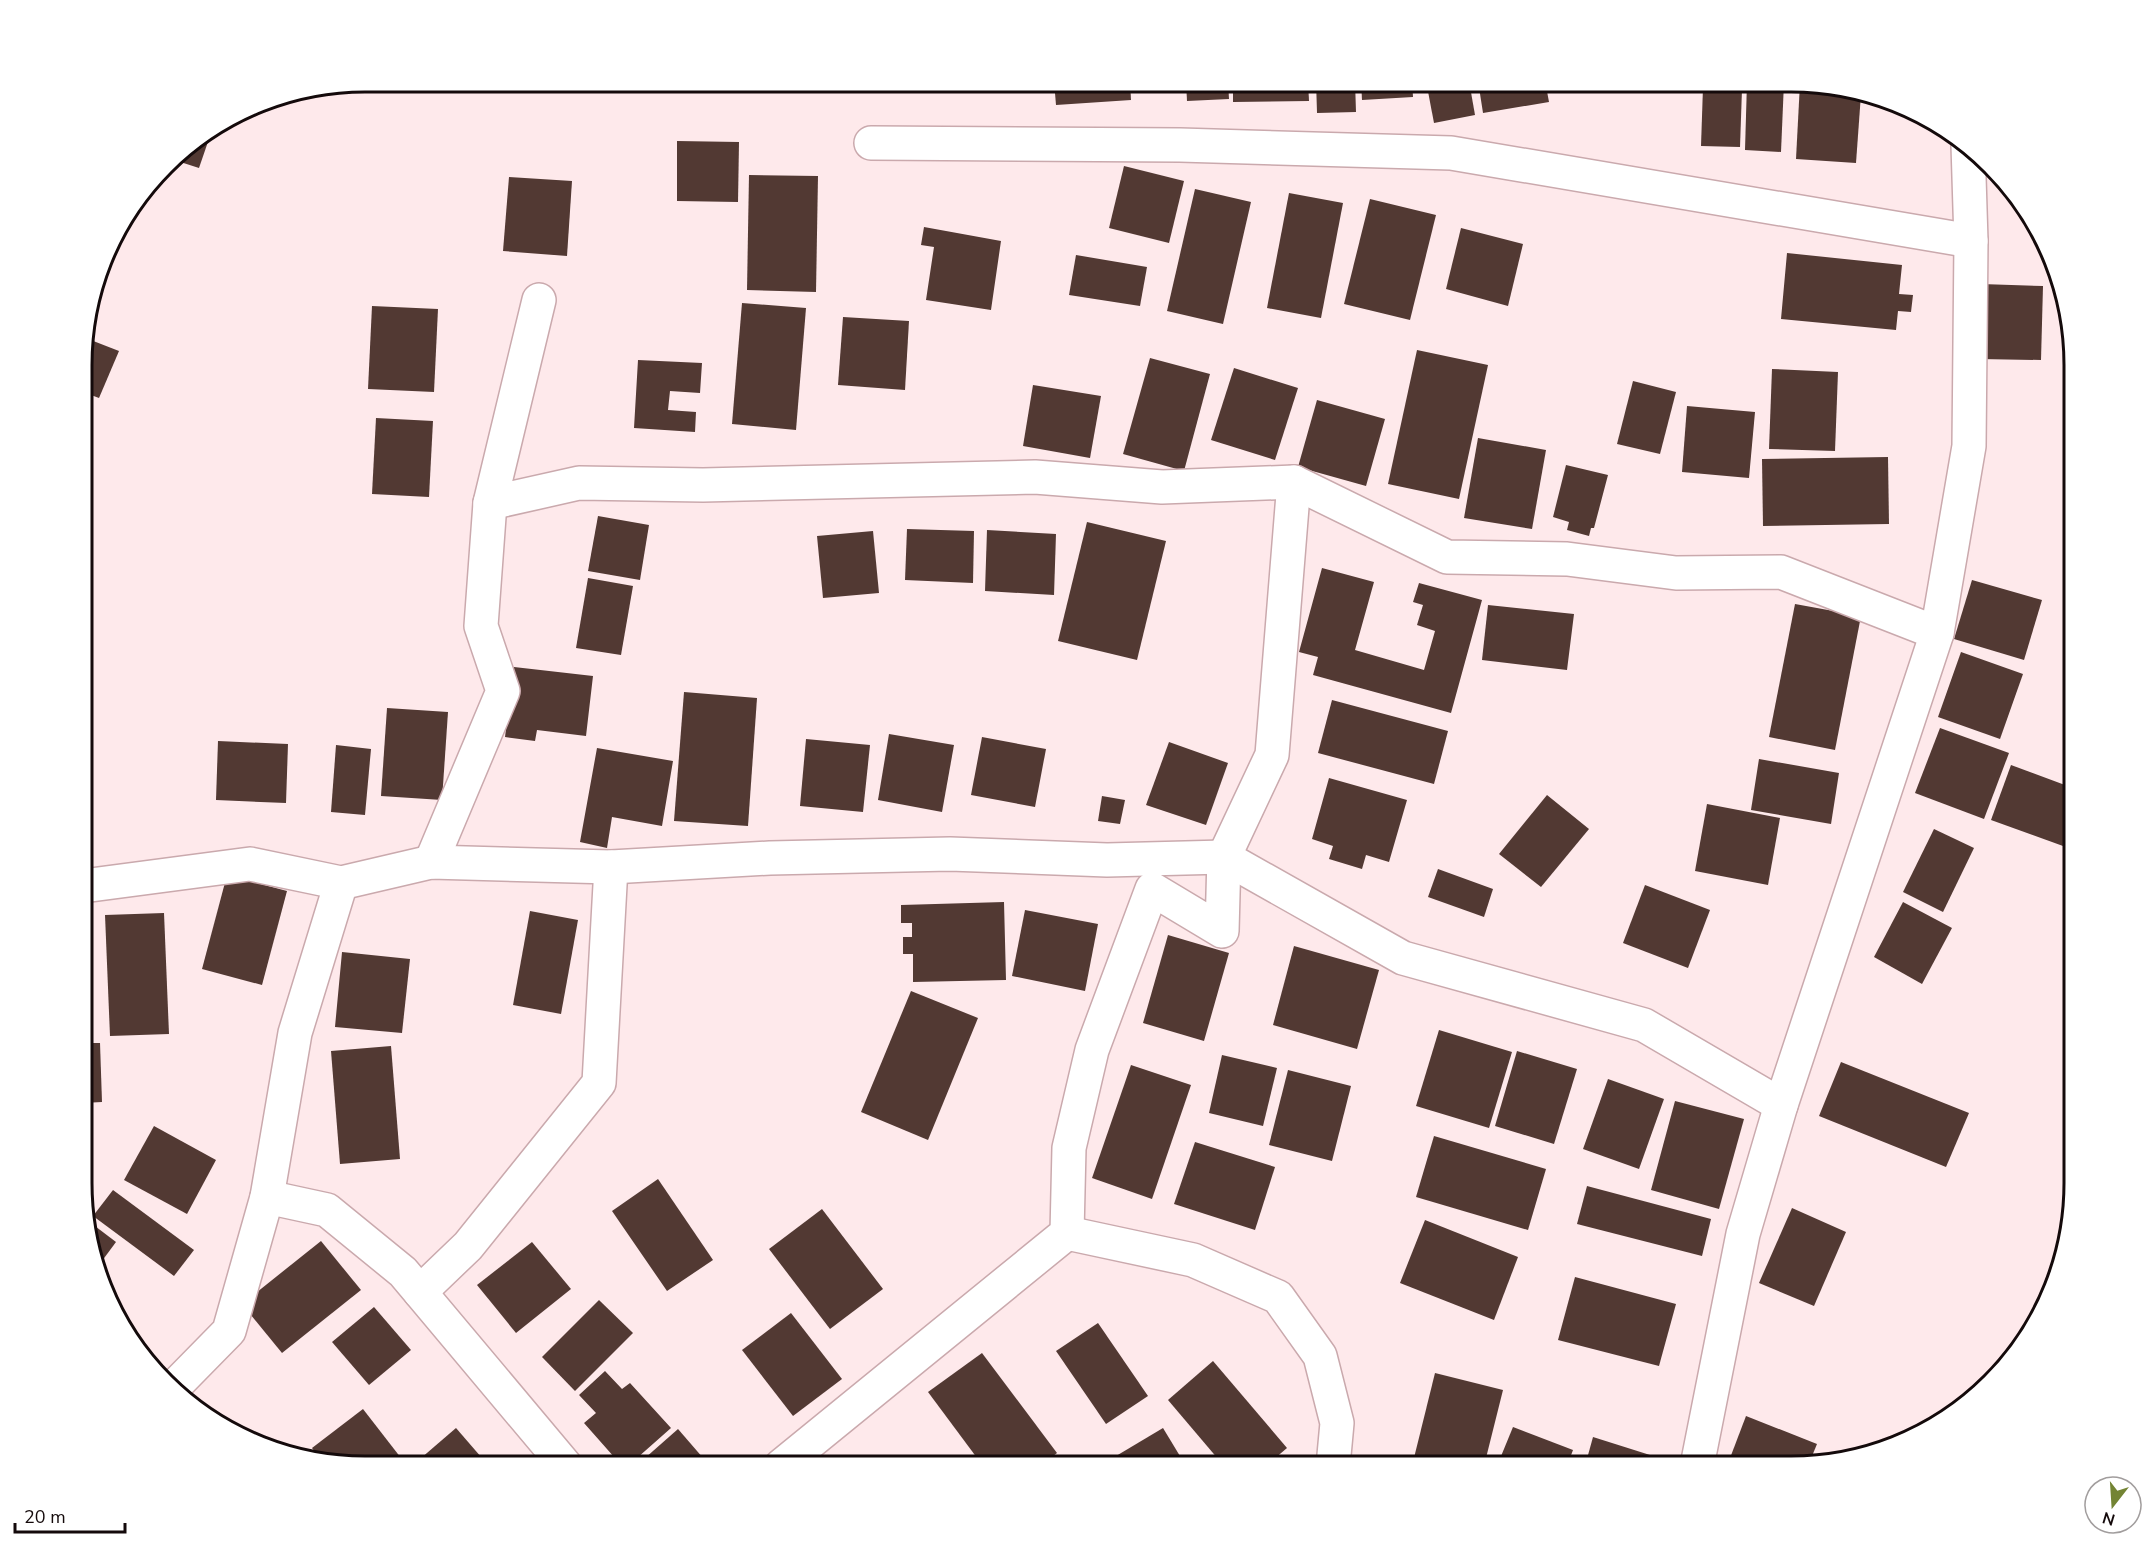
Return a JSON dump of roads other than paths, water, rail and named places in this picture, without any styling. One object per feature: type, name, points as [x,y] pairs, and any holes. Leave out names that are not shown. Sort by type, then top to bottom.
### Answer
[{"type":"street","points":[[871,143],[1180,145],[1451,153],[1971,241]]},
{"type":"street","points":[[1699,1456],[1743,1234],[1781,1105],[1937,633],[1969,446],[1971,241],[1968,157]]},
{"type":"street","points":[[431,862],[503,691],[481,626],[490,503],[539,300]]},
{"type":"street","points":[[490,503],[579,483],[703,485],[1035,477],[1162,487],[1294,482],[1447,557],[1567,559],[1676,573],[1781,572],[1937,633]]},
{"type":"street","points":[[793,1456],[1067,1233],[1069,1148],[1092,1050],[1152,889],[1222,931],[1224,858],[1272,754],[1294,482]]},
{"type":"street","points":[[92,885],[250,864],[341,883],[431,862],[611,867],[770,858],[950,854],[1107,860],[1224,858],[1403,958],[1644,1024],[1781,1105]]},
{"type":"street","points":[[420,1292],[468,1246],[599,1083],[611,867]]},
{"type":"street","points":[[178,1383],[229,1331],[267,1197],[295,1034],[341,883]]},
{"type":"street","points":[[267,1197],[327,1210],[403,1272],[557,1456]]},
{"type":"street","points":[[1067,1233],[1193,1260],[1278,1298],[1320,1356],[1337,1423],[1334,1456]]}]
